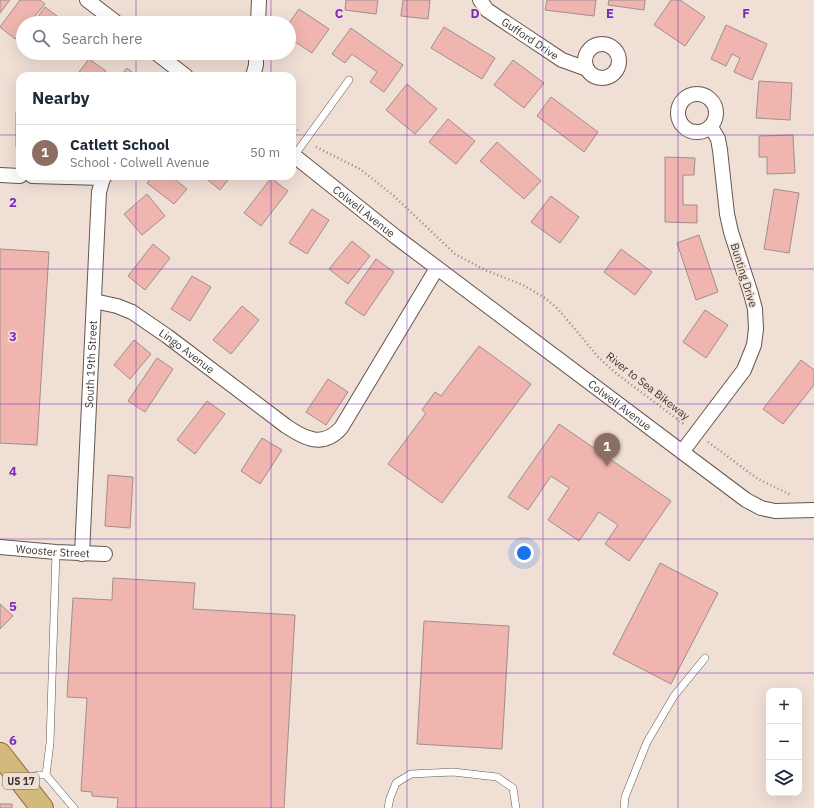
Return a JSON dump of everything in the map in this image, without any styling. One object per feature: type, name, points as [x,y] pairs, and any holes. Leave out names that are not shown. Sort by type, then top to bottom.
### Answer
[{"type":"main road","name":"US 17","points":[[0,754],[42,808]]},
{"type":"street","points":[[87,0],[108,16]]},
{"type":"street","points":[[258,16],[259,0]]},
{"type":"street","name":"Gufford Drive","points":[[480,0],[487,10],[562,60],[587,69]]},
{"type":"street","points":[[165,60],[180,72]]},
{"type":"street","points":[[254,72],[256,60]]},
{"type":"street","name":"Bunting Drive","points":[[682,452],[744,370],[754,345],[756,329],[755,309],[752,294],[738,256],[728,220],[718,139],[710,127]]},
{"type":"street","name":"Colwell Avenue","points":[[296,157],[438,268],[746,500],[761,508],[785,512],[814,510]]},
{"type":"street","points":[[0,175],[16,176]]},
{"type":"street","name":"South 19th Street","points":[[82,554],[99,192],[103,180]]},
{"type":"street","name":"Lingo Avenue","points":[[94,301],[117,306],[132,312],[167,336],[272,416],[299,435],[313,440],[327,438],[341,428],[438,268]]},
{"type":"street","name":"Wooster Street","points":[[0,547],[82,554],[105,554]]},
{"type":"lane","points":[[296,152],[307,140],[350,80]]},
{"type":"lane","points":[[56,552],[50,743],[46,774],[74,808]]},
{"type":"lane","points":[[624,808],[625,797],[647,742],[674,696],[705,658]]},
{"type":"lane","points":[[388,808],[396,783],[411,774],[454,772],[496,777],[513,788],[516,808]]},
{"type":"lane","points":[[20,780],[46,774]]},
{"type":"path","name":"River to Sea Bikeway","points":[[296,128],[311,144],[360,169],[394,196],[455,254],[485,270],[523,285],[545,298],[558,309],[599,358],[617,374],[758,479],[792,495]]},
{"type":"building","points":[[0,0],[10,0],[0,13]]},
{"type":"building","points":[[20,0],[40,0],[45,4],[35,16],[16,16],[15,39],[0,27]]},
{"type":"building","points":[[346,0],[378,0],[376,14],[345,10]]},
{"type":"building","points":[[403,0],[430,0],[428,19],[401,16]]},
{"type":"building","points":[[547,0],[596,0],[594,16],[545,10]]},
{"type":"building","points":[[609,0],[645,0],[644,10],[608,5]]},
{"type":"building","points":[[671,0],[680,0],[705,17],[685,46],[654,25]]},
{"type":"building","points":[[45,7],[57,16],[38,16]]},
{"type":"building","points":[[299,9],[329,29],[312,53],[296,43],[296,16],[294,16]]},
{"type":"building","points":[[726,25],[767,44],[752,80],[734,72],[740,58],[732,54],[726,66],[711,59]]},
{"type":"building","points":[[444,27],[495,58],[482,79],[431,48]]},
{"type":"building","points":[[351,28],[403,65],[384,92],[370,82],[377,72],[352,54],[345,63],[332,54]]},
{"type":"building","points":[[88,60],[106,71],[105,72],[79,72]]},
{"type":"building","points":[[513,60],[544,83],[524,108],[494,85]]},
{"type":"building","points":[[127,68],[132,72],[124,72]]},
{"type":"building","points":[[759,81],[792,83],[790,120],[756,118]]},
{"type":"building","points":[[407,84],[437,109],[415,134],[386,110]]},
{"type":"building","points":[[551,97],[598,132],[584,152],[537,116]]},
{"type":"building","points":[[448,119],[475,141],[456,164],[429,142]]},
{"type":"building","points":[[793,135],[795,173],[767,174],[767,157],[759,157],[759,136]]},
{"type":"building","points":[[497,142],[541,181],[524,199],[480,161]]},
{"type":"building","points":[[665,157],[695,158],[694,175],[683,175],[683,205],[697,205],[697,223],[665,222]]},
{"type":"building","points":[[150,180],[176,180],[187,189],[174,204],[147,183]]},
{"type":"building","points":[[208,180],[228,180],[220,190]]},
{"type":"building","points":[[269,180],[274,180],[288,191],[261,226],[244,213]]},
{"type":"building","points":[[774,189],[799,193],[789,253],[764,249]]},
{"type":"building","points":[[147,194],[165,216],[142,235],[124,214]]},
{"type":"building","points":[[551,196],[579,217],[560,243],[531,222]]},
{"type":"building","points":[[312,209],[329,220],[307,254],[289,243]]},
{"type":"building","points":[[699,235],[718,292],[696,300],[677,243]]},
{"type":"building","points":[[352,241],[370,256],[348,284],[329,269]]},
{"type":"building","points":[[153,244],[170,258],[145,290],[128,276]]},
{"type":"building","points":[[0,249],[49,252],[37,445],[0,443]]},
{"type":"building","points":[[621,249],[652,272],[635,295],[604,272]]},
{"type":"building","points":[[376,259],[394,272],[364,316],[345,303]]},
{"type":"building","points":[[192,276],[211,287],[190,321],[171,309]]},
{"type":"building","points":[[242,306],[259,320],[231,354],[213,340]]},
{"type":"building","points":[[705,310],[728,325],[706,358],[683,342]]},
{"type":"building","points":[[134,340],[151,354],[130,379],[114,365]]},
{"type":"building","points":[[479,346],[531,384],[442,503],[388,464],[426,413],[422,410],[435,392],[441,396]]},
{"type":"building","points":[[157,358],[173,369],[145,412],[128,401]]},
{"type":"building","points":[[801,360],[814,370],[814,385],[783,424],[763,409]]},
{"type":"building","points":[[328,379],[348,392],[326,425],[306,412]]},
{"type":"building","points":[[207,401],[225,414],[195,454],[177,440]]},
{"type":"building","points":[[559,424],[671,501],[629,561],[605,544],[618,525],[599,512],[579,541],[548,520],[569,488],[551,476],[528,510],[508,497]]},
{"type":"building","points":[[262,438],[282,450],[260,484],[241,471]]},
{"type":"building","points":[[108,475],[133,477],[130,528],[105,526]]},
{"type":"building","points":[[660,563],[718,593],[671,684],[613,654]]},
{"type":"building","points":[[113,578],[195,583],[193,609],[295,615],[284,808],[117,808],[118,798],[92,796],[92,792],[81,791],[87,698],[67,697],[73,598],[112,600]]},
{"type":"building","points":[[0,604],[13,616],[0,629]]},
{"type":"building","points":[[424,621],[509,626],[502,749],[417,744]]},
{"type":"building","points":[[0,804],[12,804],[12,808],[0,808]]},
{"type":"place","name":"Catlett School","points":[[607,466]]}]
